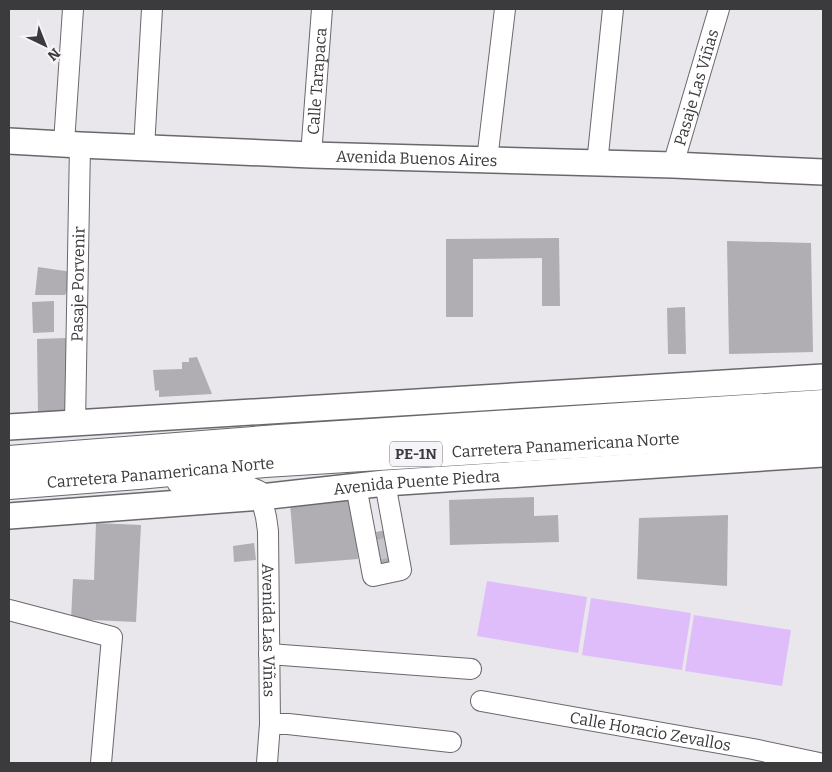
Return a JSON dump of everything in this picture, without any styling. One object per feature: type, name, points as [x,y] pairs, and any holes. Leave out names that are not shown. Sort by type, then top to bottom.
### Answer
[{"type":"highway","name":"Carretera Panamericana Norte","points":[[9,485],[288,439],[823,404]]},
{"type":"highway","name":"Carretera Panamericana Norte","points":[[9,460],[265,463],[823,428]]},
{"type":"highway","points":[[9,442],[138,463],[249,491],[261,497]]},
{"type":"main road","name":"Avenida Buenos Aires","points":[[9,141],[311,155],[673,165],[823,172]]},
{"type":"main road","points":[[9,427],[823,377]]},
{"type":"main road","name":"Avenida Puente Piedra","points":[[9,516],[261,497],[385,483],[823,454]]},
{"type":"street","name":"Pasaje Porvenir","points":[[73,9],[72,144],[75,423]]},
{"type":"street","points":[[144,148],[152,9]]},
{"type":"street","name":"Calle Tarapaca","points":[[311,155],[322,9]]},
{"type":"street","points":[[487,160],[505,9]]},
{"type":"street","points":[[597,164],[613,9]]},
{"type":"street","name":"Pasaje Las Viñas","points":[[673,165],[719,9]]},
{"type":"street","points":[[356,486],[384,548],[385,483]]},
{"type":"street","name":"Avenida Las Viñas","points":[[261,497],[268,531],[270,724],[267,763]]},
{"type":"street","points":[[9,610],[112,637],[101,763]]},
{"type":"street","points":[[270,654],[471,669]]},
{"type":"street","name":"Calle Horacio Zevallos","points":[[481,702],[753,749],[819,763]]},
{"type":"street","points":[[270,724],[288,724],[451,742]]},
{"type":"shaded area","points":[[487,581],[587,597],[578,653],[477,636]]},
{"type":"shaded area","points":[[591,598],[691,613],[682,670],[582,655]]},
{"type":"shaded area","points":[[694,615],[791,630],[782,686],[685,671]]},
{"type":"building","points":[[559,238],[560,306],[542,306],[542,258],[473,259],[473,317],[446,317],[446,239]]},
{"type":"building","points":[[727,241],[811,243],[813,352],[729,354]]},
{"type":"building","points":[[38,267],[72,272],[70,284],[65,295],[35,295]]},
{"type":"building","points":[[54,301],[54,332],[33,333],[32,302]]},
{"type":"building","points":[[685,307],[686,354],[668,354],[667,308]]},
{"type":"building","points":[[66,338],[70,372],[69,406],[65,411],[38,414],[37,339]]},
{"type":"building","points":[[197,357],[212,394],[159,397],[159,390],[155,391],[153,370],[182,369],[182,362],[189,362],[189,358]]},
{"type":"building","points":[[534,497],[534,516],[558,515],[559,542],[450,545],[449,500]]},
{"type":"building","points":[[353,498],[358,559],[295,564],[290,503]]},
{"type":"building","points":[[728,515],[727,586],[637,579],[639,518]]},
{"type":"building","points":[[96,523],[141,525],[136,622],[71,619],[73,579],[94,580]]},
{"type":"building","points":[[391,529],[397,563],[381,566],[376,532]]},
{"type":"building","points":[[254,543],[256,560],[234,562],[233,546]]},
{"type":"tunnel","points":[[378,550],[394,546]]}]
